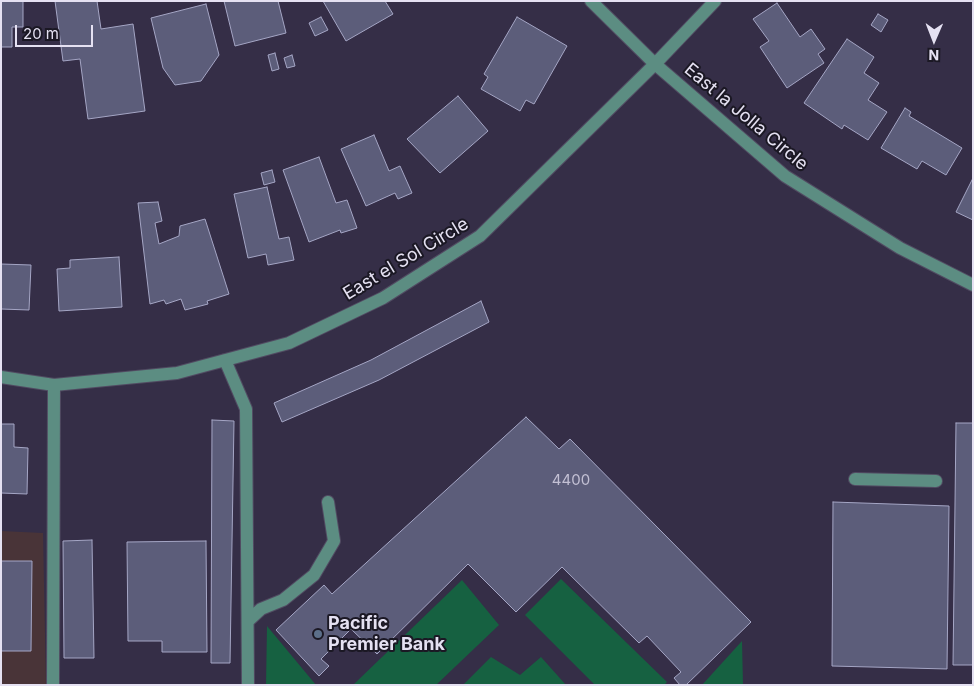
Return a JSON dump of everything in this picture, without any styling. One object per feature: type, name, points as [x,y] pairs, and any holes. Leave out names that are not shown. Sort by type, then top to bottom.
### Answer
[{"type":"street","name":"East la Jolla Circle","points":[[591,1],[655,64],[785,176],[900,248],[973,285]]},
{"type":"street","name":"East el Sol Circle","points":[[1,377],[54,385],[178,373],[289,342],[382,298],[480,236],[655,64],[715,1]]},
{"type":"street","points":[[225,360],[246,409],[248,685]]},
{"type":"street","points":[[53,685],[54,385]]},
{"type":"street","points":[[855,479],[936,481]]},
{"type":"street","points":[[248,621],[261,609],[283,600],[314,575],[334,541],[328,502]]},
{"type":"shaded area","points":[[1,531],[43,533],[46,685],[1,685]]},
{"type":"green space","points":[[561,579],[667,682],[664,685],[595,685],[525,615]]},
{"type":"green space","points":[[462,580],[499,625],[436,685],[353,685]]},
{"type":"green space","points":[[267,626],[316,685],[266,685]]},
{"type":"green space","points":[[742,641],[743,685],[702,685]]},
{"type":"green space","points":[[491,657],[520,675],[541,657],[566,685],[463,685]]},
{"type":"building","points":[[1,1],[23,1],[23,27],[12,27],[12,47],[1,47]]},
{"type":"building","points":[[55,1],[97,1],[101,29],[133,24],[145,111],[88,119],[80,59],[63,61]]},
{"type":"building","points":[[224,1],[278,1],[286,33],[235,46]]},
{"type":"building","points":[[323,1],[385,1],[393,14],[346,41]]},
{"type":"building","points":[[777,3],[800,37],[811,29],[825,49],[818,54],[824,63],[787,88],[760,47],[769,41],[753,19]]},
{"type":"building","points":[[206,4],[219,55],[201,81],[175,85],[163,68],[151,18]]},
{"type":"building","points":[[878,14],[888,20],[881,32],[871,25]]},
{"type":"building","points":[[321,17],[328,30],[315,36],[309,23]]},
{"type":"building","points":[[517,17],[567,46],[534,104],[526,100],[520,111],[481,89],[488,77],[484,74]]},
{"type":"building","points":[[847,39],[874,57],[864,73],[879,83],[868,100],[887,112],[868,140],[844,125],[842,129],[804,103]]},
{"type":"building","points":[[275,53],[279,69],[272,71],[268,55]]},
{"type":"building","points":[[292,55],[295,66],[287,68],[284,58]]},
{"type":"building","points":[[458,96],[488,131],[440,173],[407,139]]},
{"type":"building","points":[[905,108],[911,112],[909,116],[962,148],[946,175],[922,161],[917,169],[881,148]]},
{"type":"building","points":[[374,135],[389,171],[400,166],[412,193],[398,199],[395,193],[366,206],[341,149]]},
{"type":"building","points":[[319,157],[336,203],[347,200],[357,228],[341,233],[340,230],[309,242],[283,170]]},
{"type":"building","points":[[272,170],[275,182],[264,185],[261,173]]},
{"type":"building","points":[[973,178],[973,220],[956,212]]},
{"type":"building","points":[[267,187],[279,239],[289,237],[294,260],[268,265],[266,254],[248,258],[234,194]]},
{"type":"building","points":[[158,202],[162,221],[155,223],[159,244],[179,236],[180,226],[205,219],[229,294],[207,301],[208,304],[185,310],[181,299],[166,304],[164,300],[150,304],[138,203]]},
{"type":"building","points":[[119,257],[122,307],[59,311],[57,269],[70,268],[70,260]]},
{"type":"building","points":[[1,264],[31,265],[29,310],[1,309]]},
{"type":"building","points":[[481,301],[489,322],[379,380],[282,422],[274,403],[371,360]]},
{"type":"building","points":[[526,417],[559,449],[570,439],[751,622],[686,685],[680,685],[674,678],[681,672],[647,636],[639,643],[562,567],[516,612],[468,564],[377,654],[351,629],[321,659],[329,666],[319,676],[276,630],[324,585],[332,594]]},
{"type":"building","points":[[212,420],[234,421],[230,663],[211,663]]},
{"type":"building","points":[[956,423],[973,423],[973,665],[953,665]]},
{"type":"building","points":[[1,424],[14,424],[14,447],[28,448],[27,494],[1,493]]},
{"type":"building","points":[[833,502],[949,506],[947,669],[832,666]]},
{"type":"building","points":[[92,540],[94,658],[64,658],[63,541]]},
{"type":"building","points":[[206,541],[207,652],[162,652],[162,641],[128,641],[127,542]]},
{"type":"building","points":[[1,561],[32,561],[31,651],[1,651]]},
{"type":"place","name":"Pacific Premier Bank","points":[[318,634]]}]
